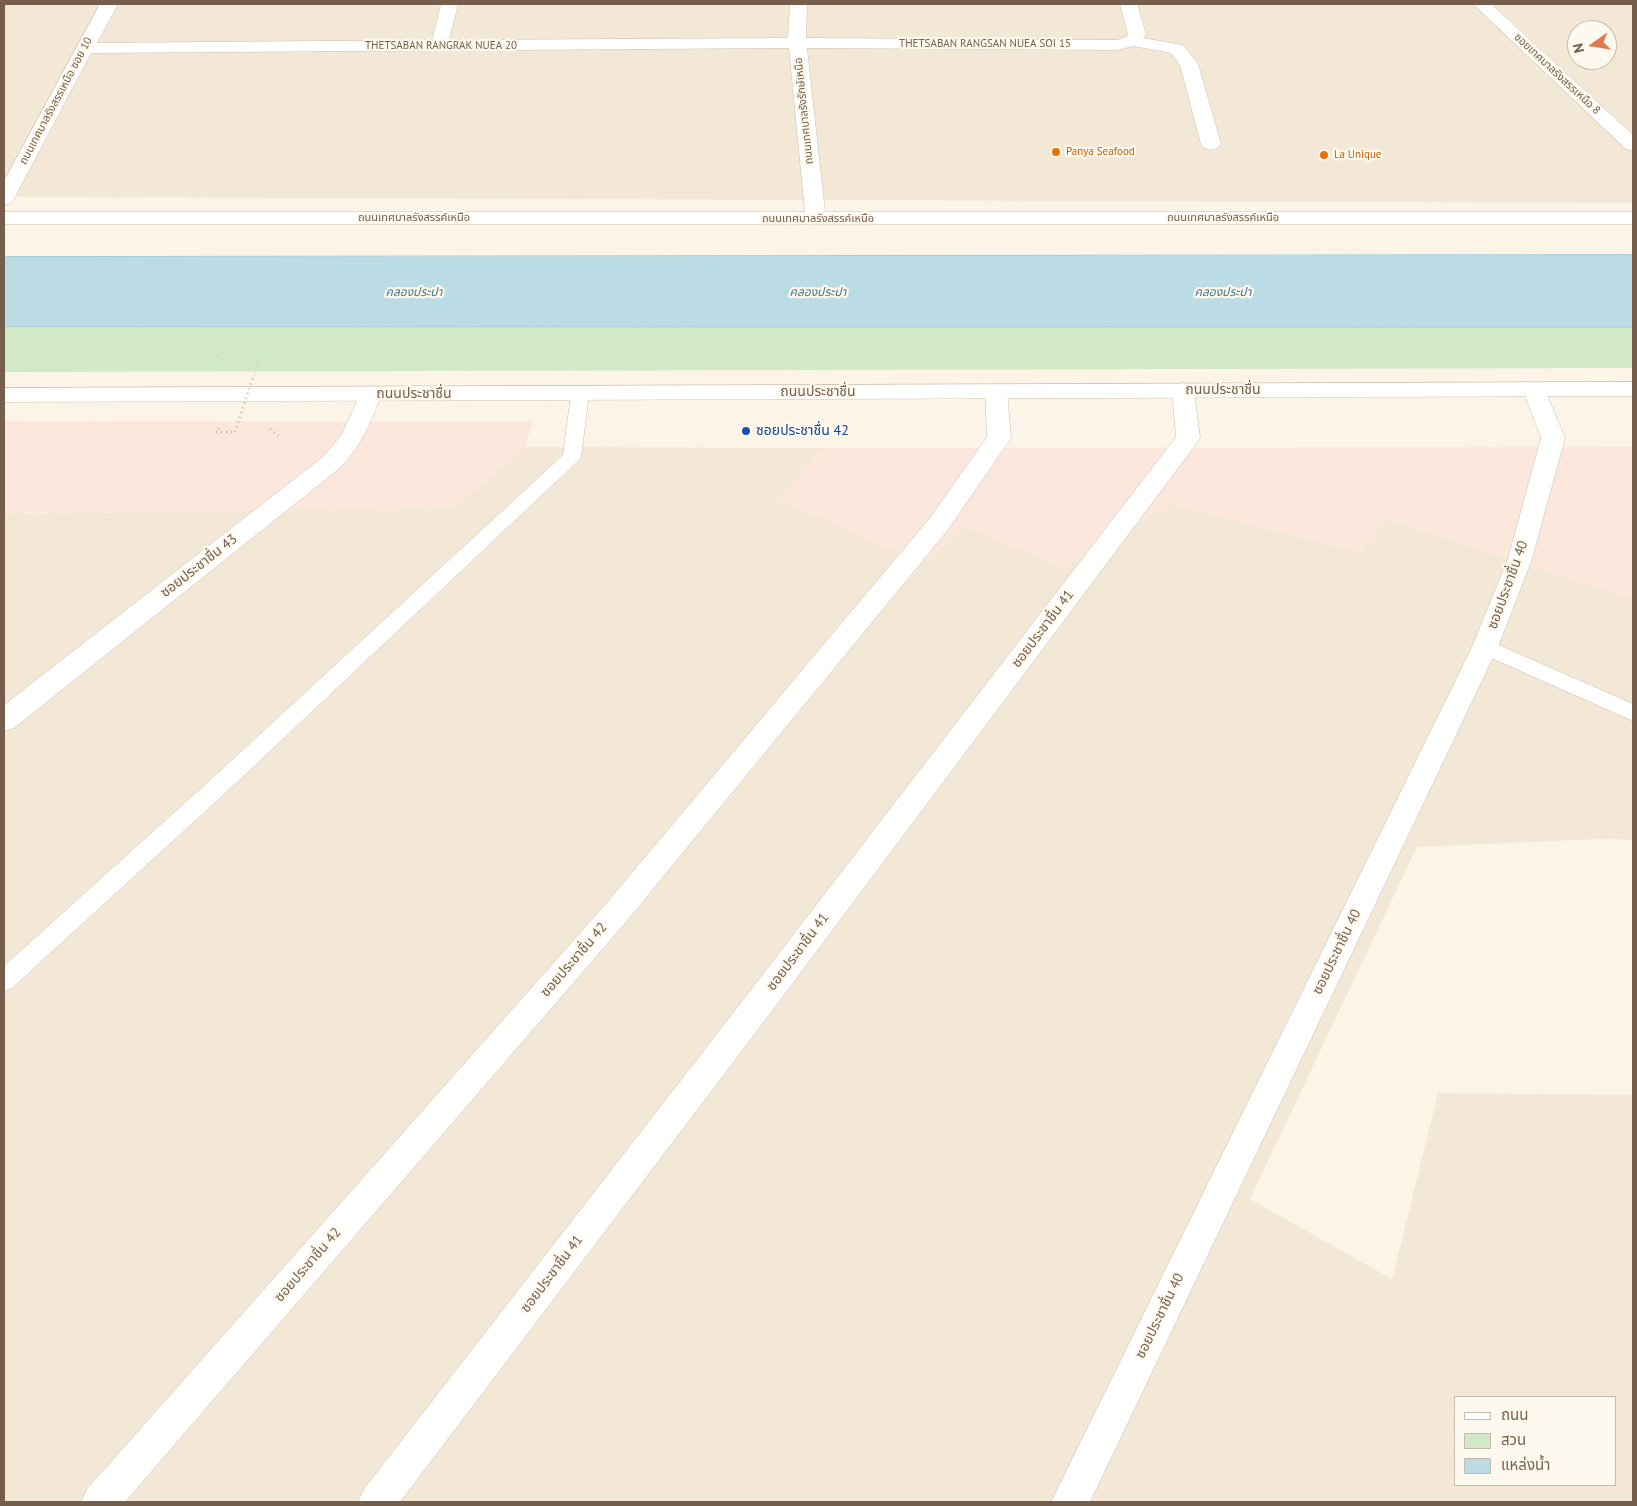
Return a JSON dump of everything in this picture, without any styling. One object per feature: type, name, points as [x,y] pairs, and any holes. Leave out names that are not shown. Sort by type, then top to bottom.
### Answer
[{"type":"street","name":"ถนนเทศบาลรังสรรเหนือ ซอย 10","points":[[4,199],[109,4]]},
{"type":"street","points":[[439,46],[449,4]]},
{"type":"street","name":"ถนนเทศบาลรังรักษ์เหนือ","points":[[798,4],[797,43],[816,219]]},
{"type":"street","points":[[1128,4],[1137,34],[1132,41]]},
{"type":"street","name":"ซอยเทศบาลรังสรรเหนือ 8","points":[[1481,4],[1633,145]]},
{"type":"street","name":"THETSABAN RANGSAN NUEA SOI 15","points":[[797,43],[1118,44],[1132,41],[1177,49],[1189,64],[1211,144]]},
{"type":"street","name":"THETSABAN RANGRAK NUEA 20","points":[[85,48],[797,43]]},
{"type":"street","name":"ถนนเทศบาลรังสรรค์เหนือ","points":[[4,218],[1633,218]]},
{"type":"street","name":"ถนนประชาชื่น","points":[[4,395],[1633,389]]},
{"type":"street","name":"ซอยประชาชื่น 41","points":[[377,1502],[752,1013],[1188,438],[1183,390]]},
{"type":"street","name":"ซอยประชาชื่น 40","points":[[1070,1502],[1485,647],[1520,559],[1553,438],[1534,390]]},
{"type":"street","name":"ซอยประชาชื่น 42","points":[[100,1502],[615,914],[938,525],[999,438],[996,391]]},
{"type":"street","name":"ซอยประชาชื่น 43","points":[[4,720],[332,462],[349,445],[354,437],[370,394]]},
{"type":"lane","points":[[4,981],[226,779],[572,457],[580,394]]},
{"type":"lane","points":[[1485,647],[1633,713]]},
{"type":"path","points":[[234,432],[259,359]]},
{"type":"shaded area","points":[[4,4],[1633,4],[1633,203],[4,197]]},
{"type":"shaded area","points":[[4,421],[533,422],[525,447],[454,508],[4,514]]},
{"type":"shaded area","points":[[525,447],[823,448],[779,500],[966,527],[1064,568],[1169,503],[1361,553],[1385,518],[1633,599],[1633,840],[1602,839],[1417,847],[1250,1199],[1392,1279],[1438,1093],[1633,1095],[1633,1502],[4,1502],[4,514],[454,508]]},
{"type":"shaded area","points":[[1633,447],[1633,599],[1386,518],[1361,553],[1169,503],[1064,568],[966,527],[923,564],[779,500],[823,448]]},
{"type":"green space","points":[[1633,327],[1633,368],[4,372],[4,328]]},
{"type":"water","name":"คลองประปา","points":[[1633,255],[1633,327],[4,327],[4,257]]},
{"type":"place","name":"Panya Seafood","points":[[1056,152]]},
{"type":"place","name":"La Unique","points":[[1324,155]]},
{"type":"place","name":"ซอยประชาชื่น 42","points":[[746,431]]}]
